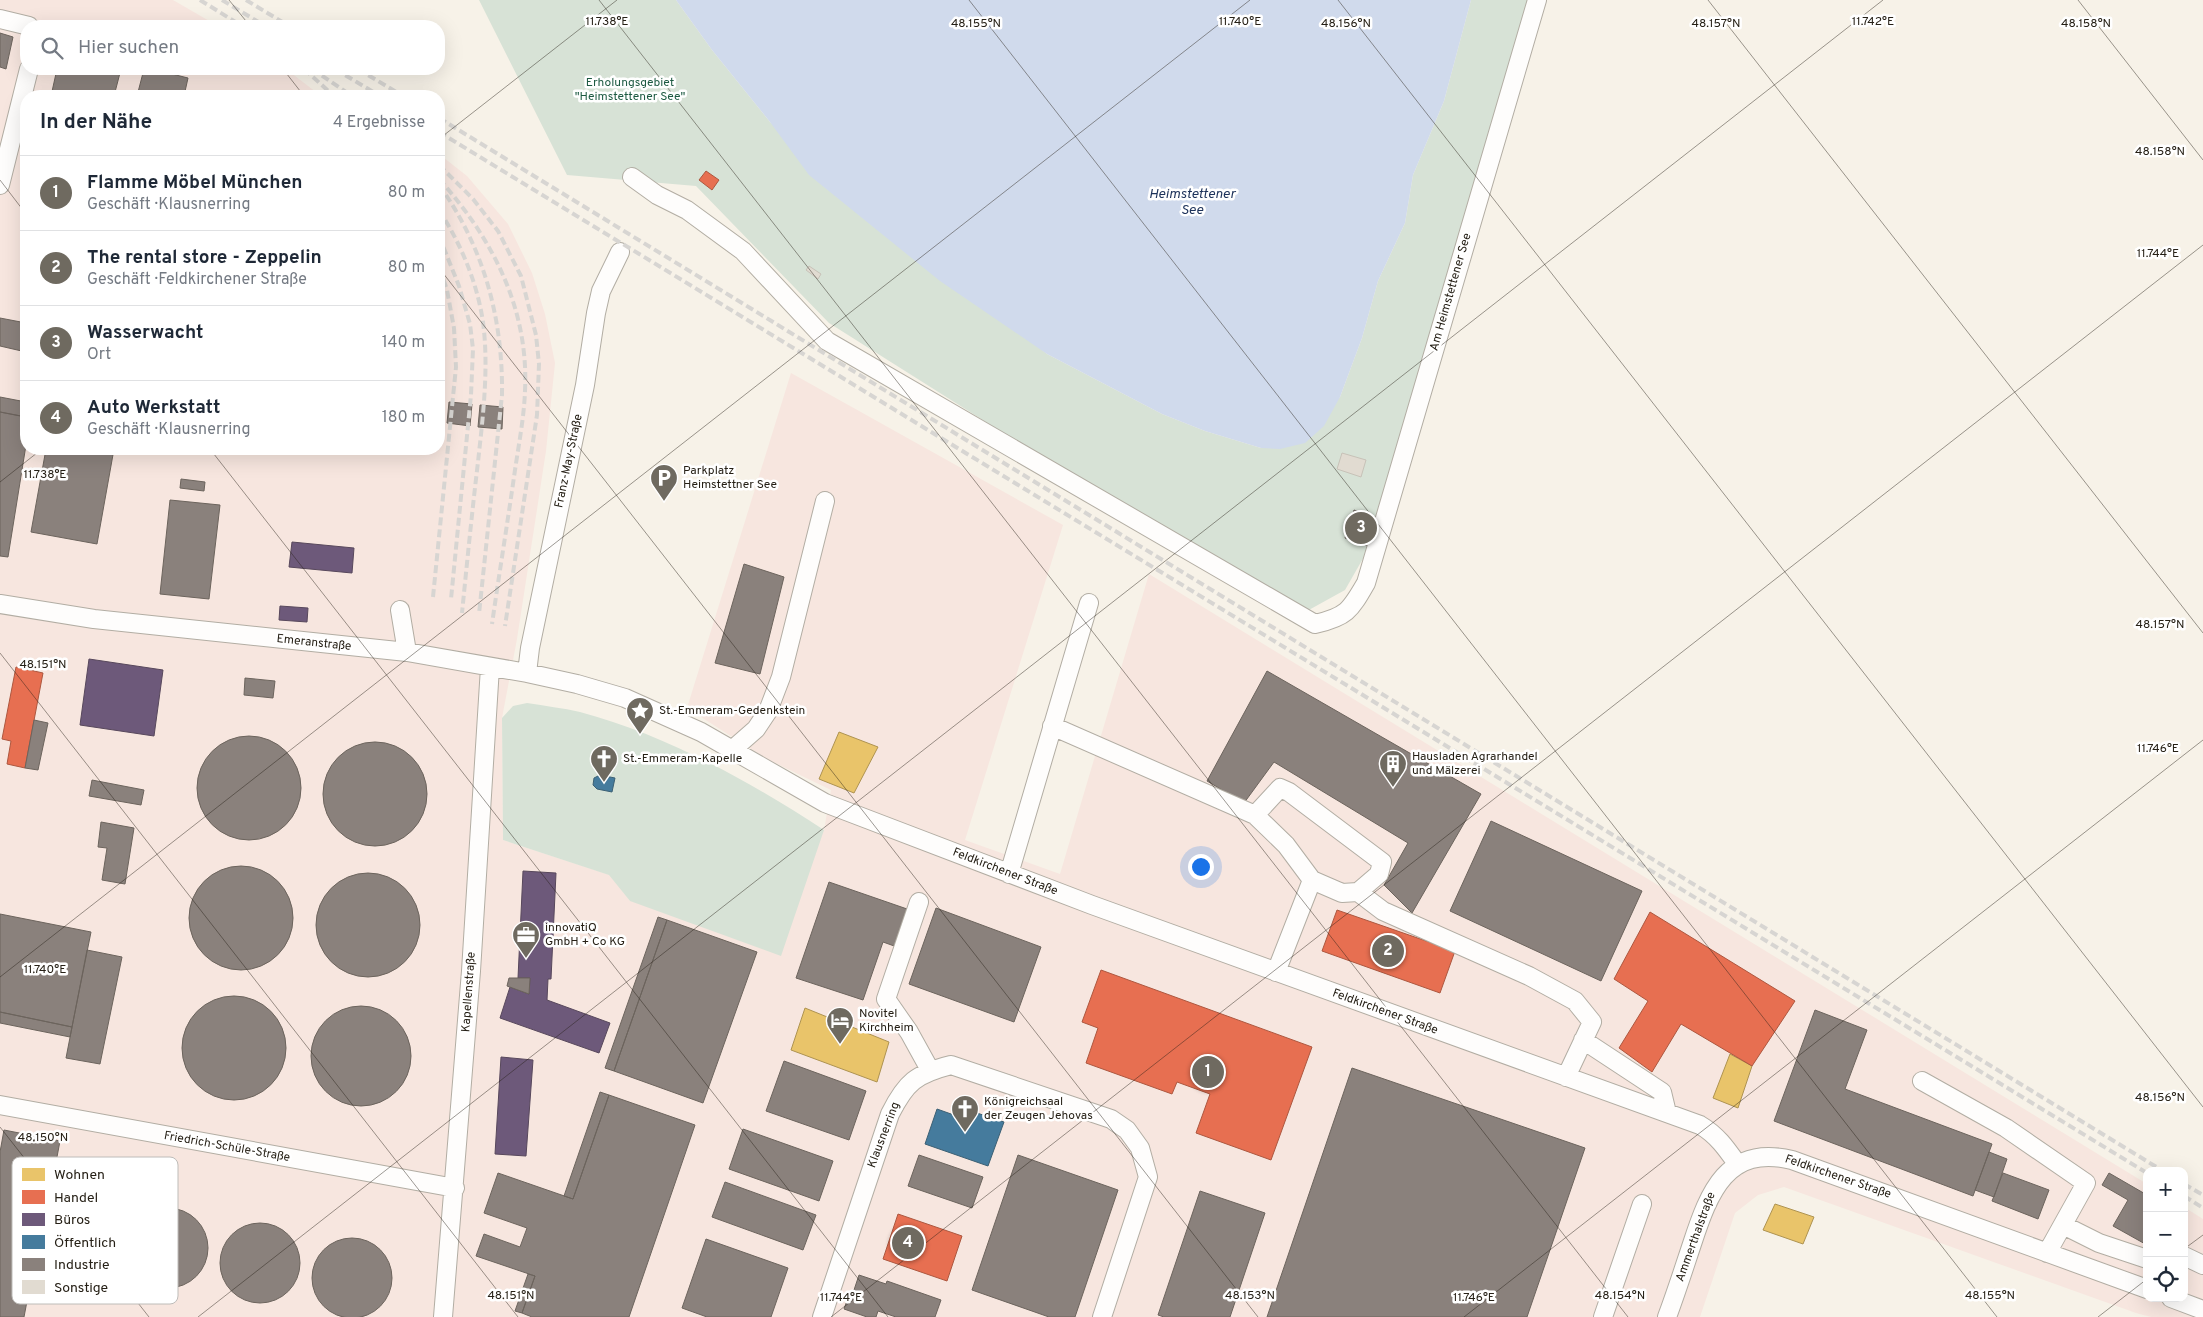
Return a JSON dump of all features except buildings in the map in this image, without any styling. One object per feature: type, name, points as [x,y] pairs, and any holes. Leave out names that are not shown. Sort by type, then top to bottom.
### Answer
[{"type":"street","name":"Am Heimstettener See","points":[[632,176],[657,195],[687,210],[744,252],[827,341],[1315,624],[1336,620],[1352,607],[1366,583],[1537,0]]},
{"type":"street","points":[[0,20],[20,24]]},
{"type":"street","points":[[24,90],[27,75]]},
{"type":"street","points":[[0,184],[20,105]]},
{"type":"street","name":"Franz-May-Straße","points":[[527,673],[533,634],[584,385],[596,313],[601,291],[620,252]]},
{"type":"street","points":[[732,750],[756,729],[768,711],[781,677],[825,500]]},
{"type":"street","name":"Emeranstraße","points":[[0,604],[94,619],[407,652],[527,673],[577,684],[625,698]]},
{"type":"street","points":[[1009,874],[1089,604]]},
{"type":"street","points":[[400,610],[407,652]]},
{"type":"street","name":"Kapellenstraße","points":[[444,1317],[455,1188],[490,667]]},
{"type":"street","name":"Feldkirchener Straße","points":[[625,698],[701,732],[825,803],[1009,874],[1700,1125],[1713,1133],[1738,1165],[1751,1159],[1768,1156],[1792,1160],[2143,1289]]},
{"type":"street","points":[[1052,726],[1255,815],[1286,845],[1312,880],[1342,893],[1358,892],[1379,874],[1382,862],[1289,792],[1280,788],[1255,815]]},
{"type":"street","points":[[1276,972],[1312,880]]},
{"type":"street","points":[[1358,892],[1383,910],[1530,976],[1575,1000],[1592,1022],[1566,1077]]},
{"type":"street","points":[[919,902],[886,999],[909,1032],[930,1070]]},
{"type":"street","points":[[1583,1040],[1662,1092],[1667,1113]]},
{"type":"street","name":"Klausnerring","points":[[822,1317],[890,1114],[901,1093],[914,1079],[930,1070],[951,1065],[1111,1119],[1127,1130],[1140,1148],[1148,1176],[1102,1317]]},
{"type":"street","points":[[1922,1081],[2006,1128],[2086,1183],[2047,1253]]},
{"type":"street","name":"Friedrich-Schüle-Straße","points":[[0,1105],[455,1188]]},
{"type":"street","name":"Ammerthalstraße","points":[[1668,1317],[1700,1220],[1711,1194],[1724,1175],[1738,1165]]},
{"type":"street","points":[[1603,1317],[1642,1204]]},
{"type":"street","points":[[2063,1225],[2099,1242],[2143,1258]]},
{"type":"street","points":[[2186,1257],[2203,1266]]},
{"type":"street","points":[[2182,1302],[2203,1310]]},
{"type":"shaded area","points":[[0,0],[173,0],[208,20],[20,20],[20,75],[294,75],[313,90],[20,90],[20,455],[445,455],[445,159],[467,176],[508,224],[532,273],[545,314],[555,363],[546,451],[517,639],[502,718],[503,840],[610,875],[630,901],[824,830],[831,790],[765,758],[687,708],[791,373],[1063,525],[965,840],[1060,874],[1149,574],[2143,1182],[2143,1302],[2188,1302],[2188,1210],[2203,1219],[2203,1317],[2151,1317],[1784,1187],[1758,1195],[1735,1213],[1700,1317],[0,1317]]},
{"type":"green space","name":"Erholungsgebiet \"Heimstettener See\"","points":[[479,0],[676,0],[712,50],[770,122],[1047,354],[1162,414],[1205,431],[1261,448],[1340,397],[1362,338],[1378,281],[1405,223],[1413,175],[1444,101],[1471,0],[1533,0],[1369,548],[1345,590],[1307,611],[1173,540],[829,323],[696,186],[567,175]]},
{"type":"green space","points":[[527,703],[580,712],[612,721],[675,746],[737,777],[824,830],[781,956],[630,901],[609,875],[503,840],[502,718],[513,706]]},
{"type":"water","name":"Heimstettener See","points":[[676,0],[1471,0],[1444,101],[1413,175],[1405,223],[1378,281],[1362,338],[1340,397],[1324,426],[1305,443],[1280,449],[1261,448],[1205,431],[1162,414],[1047,354],[940,281],[809,175],[770,122],[712,50]]},
{"type":"railway","points":[[200,0],[232,20]]},
{"type":"railway","points":[[222,0],[255,20]]},
{"type":"railway","points":[[246,0],[279,20]]},
{"type":"railway","points":[[311,75],[327,90]]},
{"type":"railway","points":[[321,75],[343,90]]},
{"type":"railway","points":[[345,75],[370,90]]},
{"type":"railway","points":[[368,75],[393,90]]},
{"type":"railway","points":[[445,122],[2156,1167]]},
{"type":"railway","points":[[445,136],[2143,1171]]},
{"type":"railway","points":[[445,171],[473,199],[498,231],[521,276],[536,335],[539,364],[537,415],[505,626]]},
{"type":"railway","points":[[445,186],[475,225],[491,250],[503,276],[514,303],[521,331],[525,360],[522,423],[492,624]]},
{"type":"railway","points":[[446,195],[472,241],[482,266],[495,316],[502,368],[502,395],[479,614]]},
{"type":"railway","points":[[445,220],[461,250],[477,292],[485,339],[483,410],[462,613]]},
{"type":"railway","points":[[445,251],[459,286],[470,324],[473,349],[471,395],[451,599]]},
{"type":"railway","points":[[433,597],[456,367],[454,328],[445,284]]},
{"type":"railway","points":[[2188,1186],[2203,1195]]},
{"type":"railway","points":[[2188,1199],[2203,1208]]},
{"type":"place","name":"Parkplatz Heimstettner See","points":[[664,502]]},
{"type":"place","name":"Wasserwacht","points":[[1361,528]]},
{"type":"place","name":"St.-Emmeram-Gedenkstein","points":[[640,735]]},
{"type":"place","name":"St.-Emmeram-Kapelle","points":[[604,783]]},
{"type":"place","name":"Hausladen Agrarhandel und Mälzerei","points":[[1393,788]]},
{"type":"place","name":"The rental store - Zeppelin","points":[[1388,951]]},
{"type":"place","name":"innovatiQ GmbH + Co KG","points":[[526,959]]},
{"type":"place","name":"Novitel Kirchheim","points":[[840,1045]]},
{"type":"place","name":"Flamme Möbel München","points":[[1208,1072]]},
{"type":"place","name":"Königreichsaal der Zeugen Jehovas","points":[[965,1133]]},
{"type":"place","name":"Auto Werkstatt","points":[[908,1243]]}]
